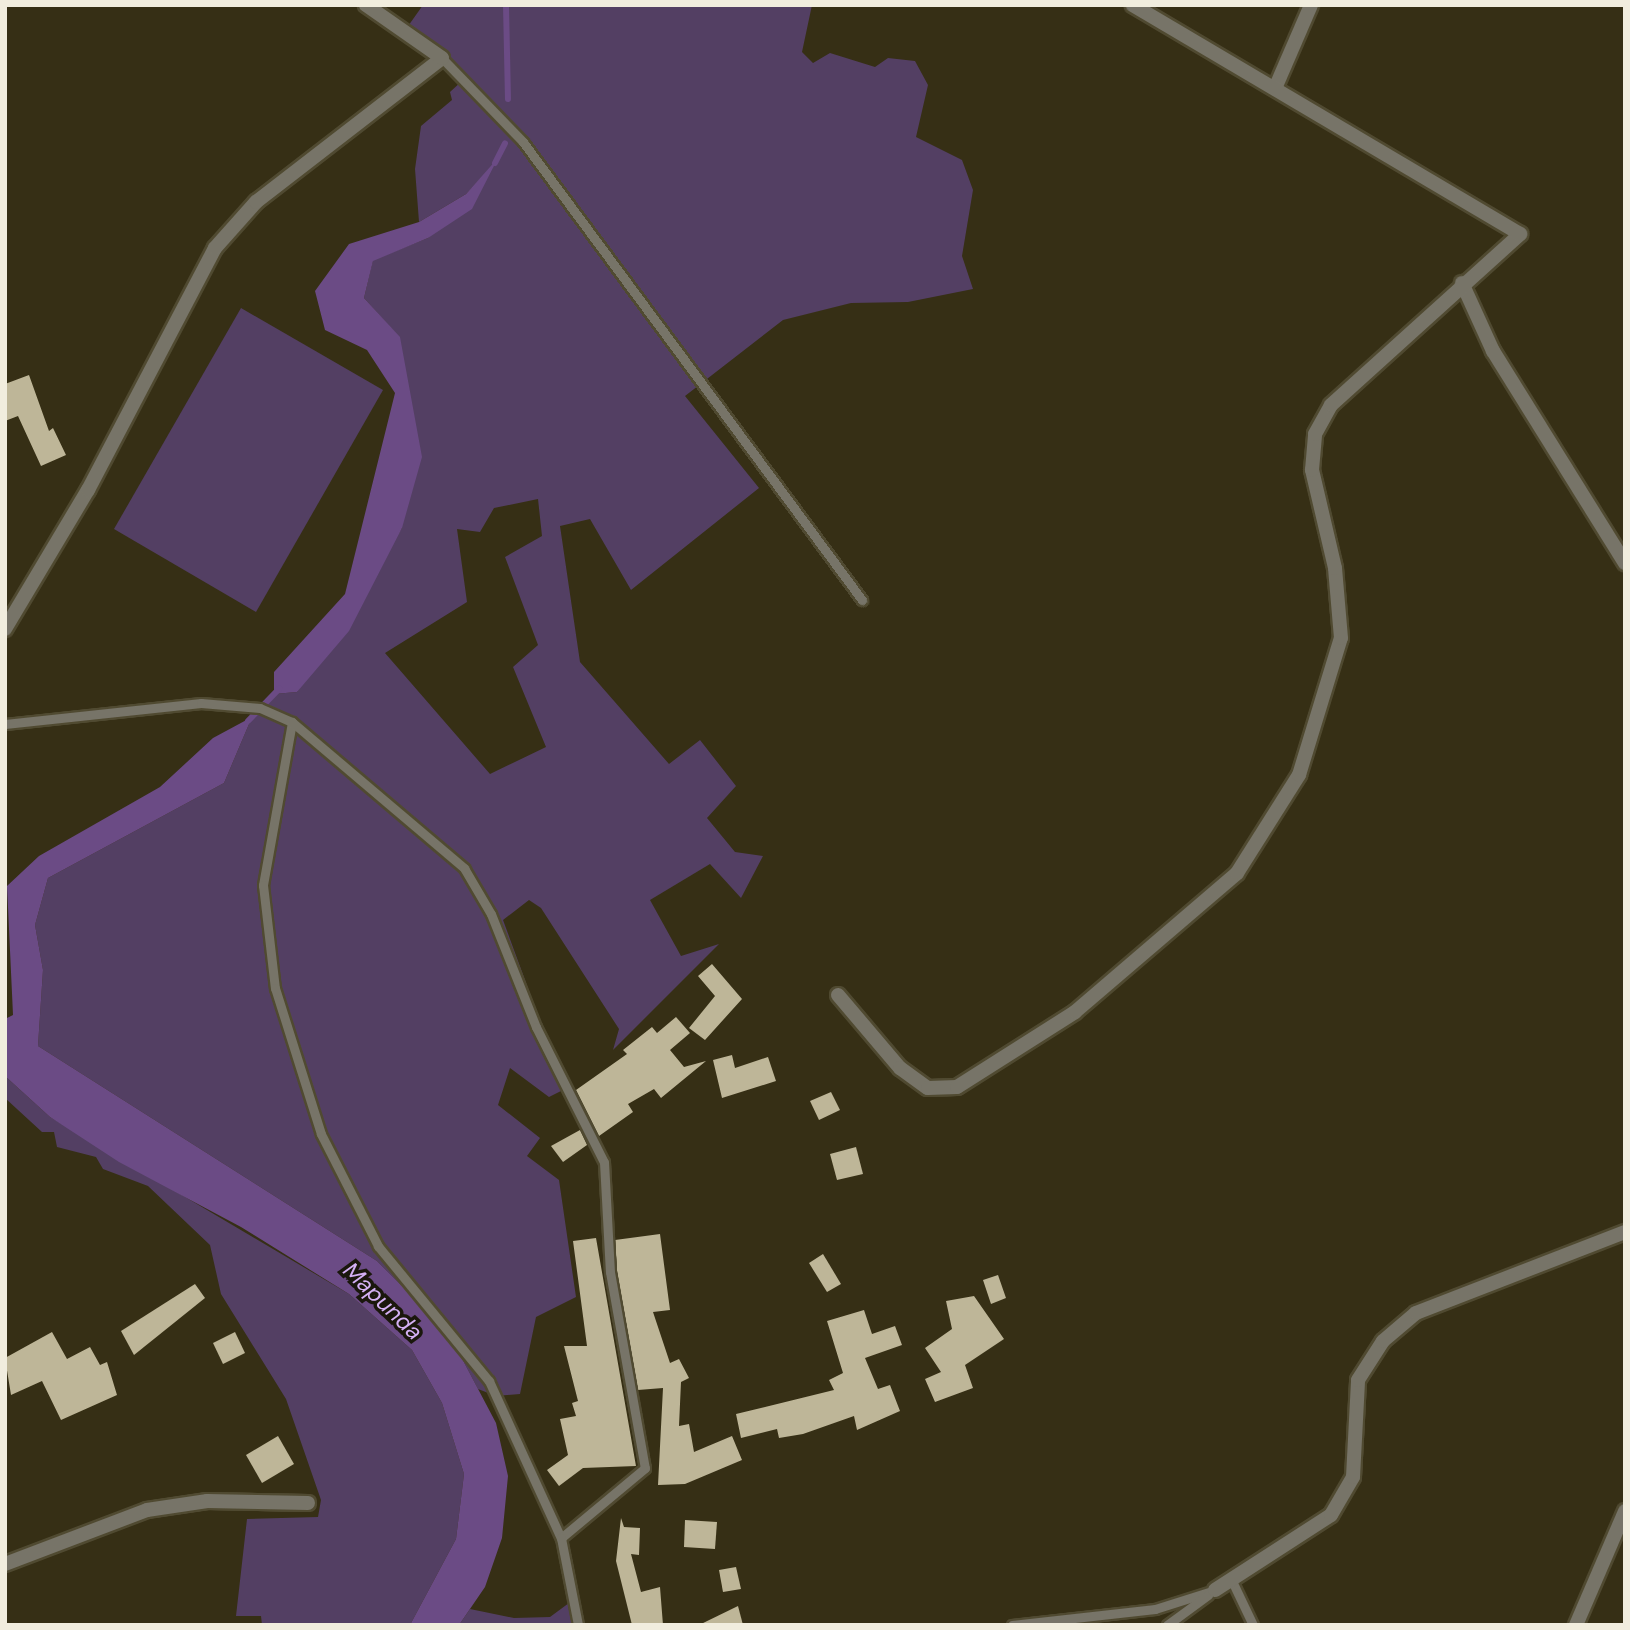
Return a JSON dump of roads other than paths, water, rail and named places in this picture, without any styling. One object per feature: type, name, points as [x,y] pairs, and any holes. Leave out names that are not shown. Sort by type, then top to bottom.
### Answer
[{"type":"street","points":[[5,629],[88,490],[215,248],[256,202],[442,58],[366,5]]},
{"type":"street","points":[[838,995],[900,1068],[928,1088],[957,1087],[1075,1012],[1237,873],[1299,775],[1341,638],[1335,568],[1312,470],[1315,434],[1331,405],[1520,234],[1276,86],[1133,5]]},
{"type":"street","points":[[1276,86],[1311,5]]},
{"type":"street","points":[[1462,284],[1493,351],[1625,563]]},
{"type":"street","points":[[1215,1590],[1331,1515],[1353,1477],[1358,1380],[1383,1341],[1416,1313],[1625,1232]]},
{"type":"street","points":[[5,1564],[147,1510],[206,1501],[309,1503]]},
{"type":"street","points":[[1576,1625],[1625,1511]]},
{"type":"lane","points":[[442,58],[523,142],[862,600]]},
{"type":"lane","points":[[5,724],[201,703],[260,708],[292,722],[464,868],[491,914],[536,1027],[604,1162],[610,1272],[645,1468],[561,1538]]},
{"type":"lane","points":[[292,722],[263,885],[275,988],[321,1134],[378,1246],[489,1381],[561,1538],[578,1625]]},
{"type":"lane","points":[[1232,1581],[1252,1625]]},
{"type":"lane","points":[[1012,1625],[1155,1609],[1215,1590]]},
{"type":"lane","points":[[1167,1625],[1215,1590]]},
{"type":"water","points":[[498,158],[472,209],[428,238],[373,261],[364,298],[400,337],[422,457],[402,528],[349,631],[297,692],[274,694],[274,672],[345,594],[395,393],[367,350],[325,330],[315,291],[349,244],[419,222],[466,194]]},
{"type":"water","name":"Mapunda","points":[[252,717],[224,783],[48,878],[35,925],[43,970],[38,1046],[377,1261],[448,1332],[496,1423],[508,1476],[502,1538],[485,1587],[459,1625],[410,1625],[456,1539],[464,1474],[442,1403],[412,1350],[349,1294],[241,1227],[119,1162],[50,1117],[5,1076],[5,1019],[13,1015],[7,886],[39,856],[160,787],[213,738]]},
{"type":"waterway","points":[[506,5],[508,99]]},
{"type":"waterway","points":[[495,163],[505,143]]},
{"type":"waterway","points":[[248,721],[279,689]]}]
